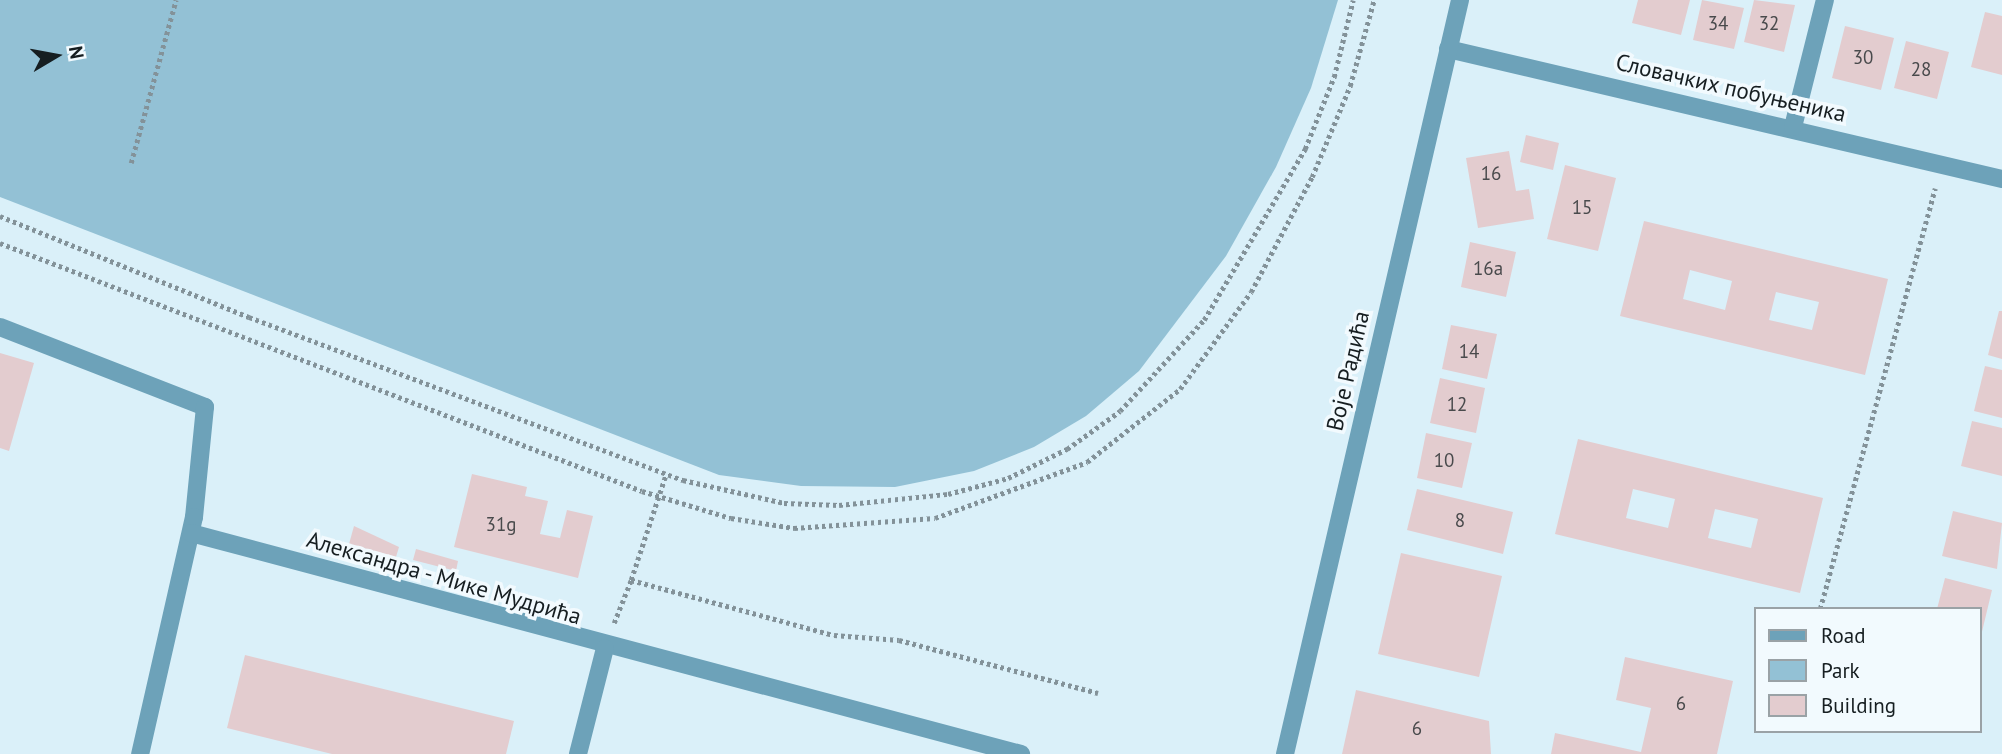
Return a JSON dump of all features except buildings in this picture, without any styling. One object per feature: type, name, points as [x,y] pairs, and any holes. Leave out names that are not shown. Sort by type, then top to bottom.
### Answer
[{"type":"street","name":"Воје Радића","points":[[1285,754],[1460,0]]},
{"type":"street","points":[[1793,127],[1825,0]]},
{"type":"street","name":"Словачких побуњеника","points":[[1448,49],[1793,127],[2002,179]]},
{"type":"street","points":[[0,327],[205,407],[191,533],[140,754]]},
{"type":"street","name":"Александра - Мике Мудрића","points":[[191,533],[605,648],[1021,754]]},
{"type":"street","points":[[578,754],[605,648]]},
{"type":"path","points":[[131,163],[176,0]]},
{"type":"path","points":[[0,216],[666,474],[784,503],[874,503],[1008,478],[1067,449],[1120,411],[1204,320],[1305,149],[1334,77],[1353,0]]},
{"type":"path","points":[[0,243],[659,495],[794,528],[878,525],[960,511],[1087,462],[1180,389],[1251,292],[1350,86],[1374,0]]},
{"type":"path","points":[[1821,607],[1940,163]]},
{"type":"path","points":[[605,648],[666,474]]},
{"type":"path","points":[[631,580],[834,635],[899,640],[1098,693]]},
{"type":"green space","points":[[0,0],[1338,0],[1311,88],[1276,167],[1226,256],[1139,371],[1086,416],[1034,447],[974,471],[895,487],[801,486],[719,475],[0,197]]}]
